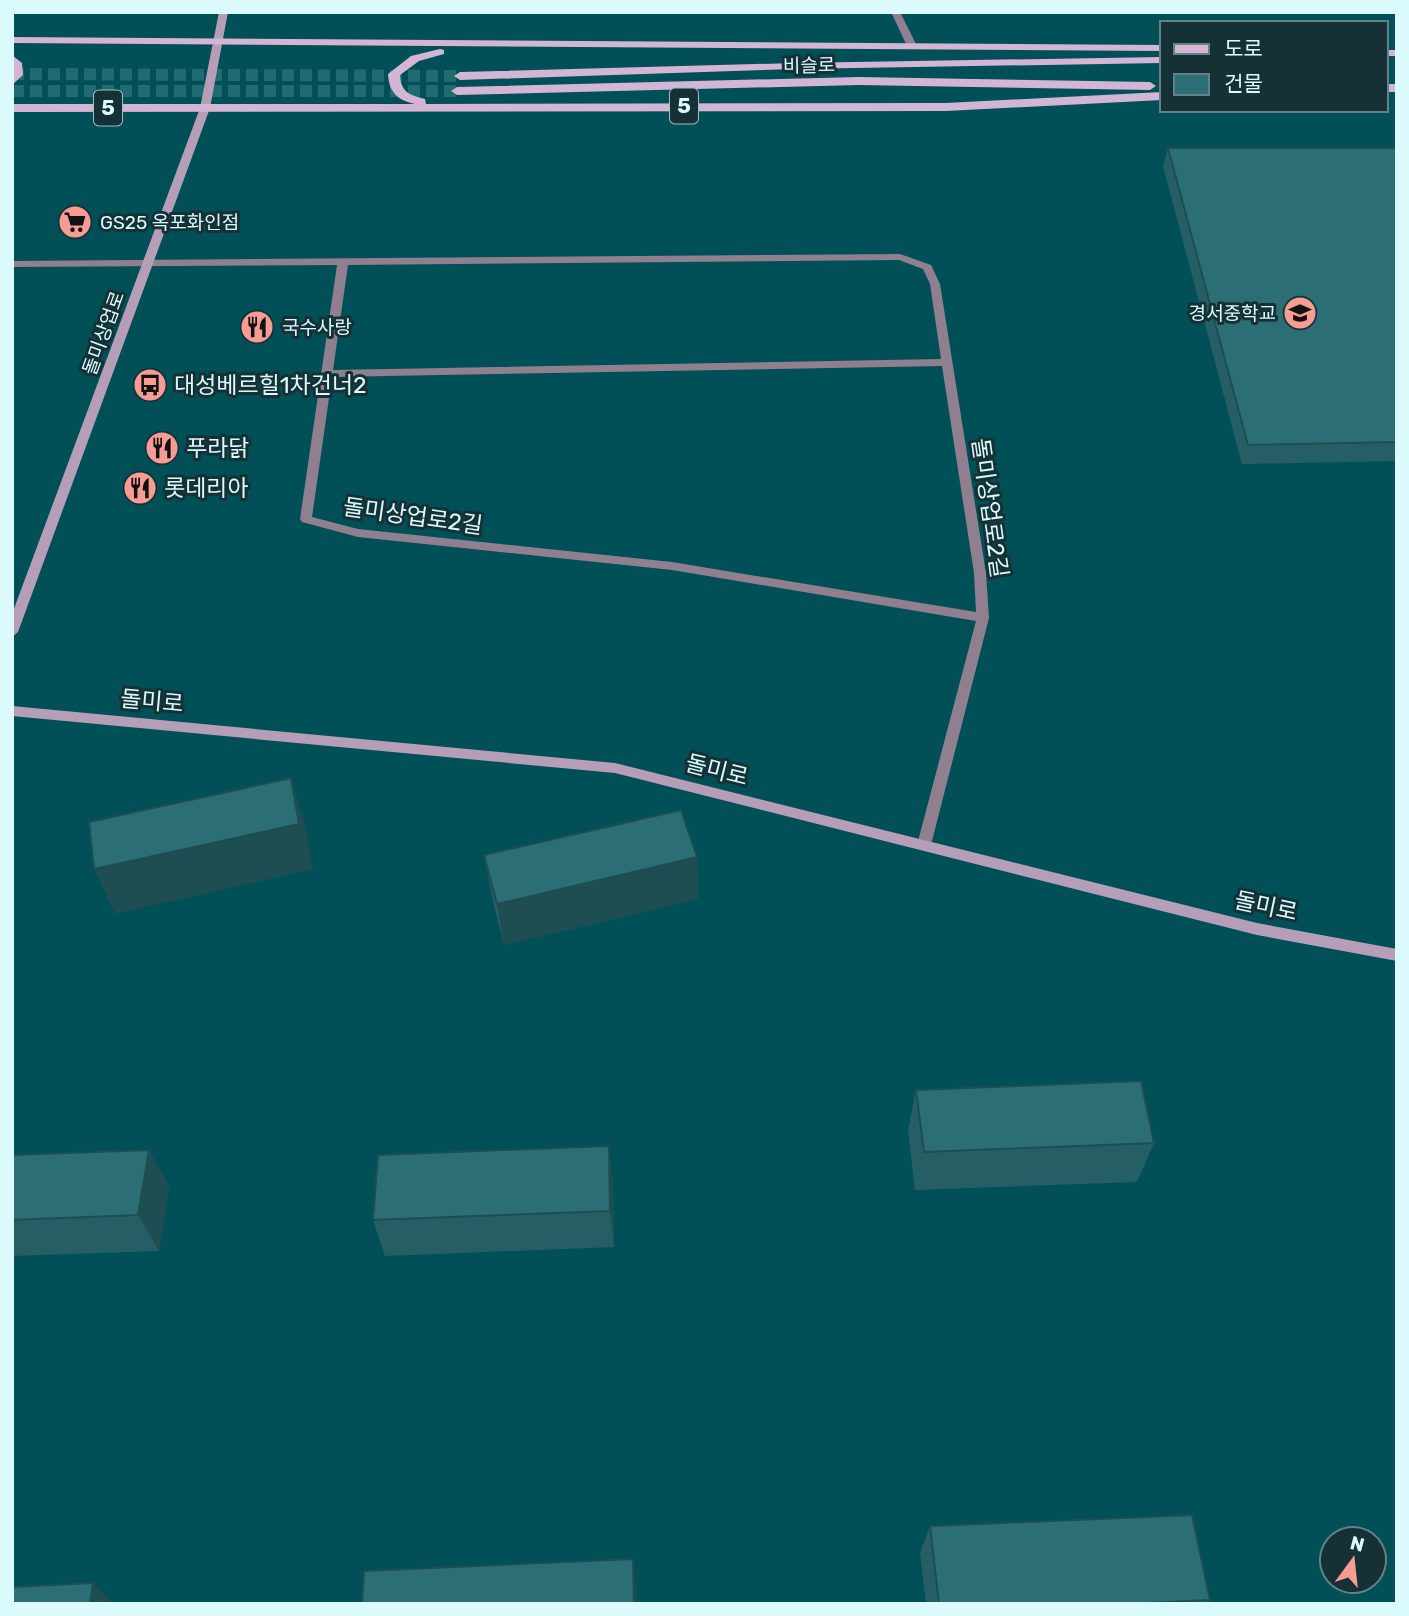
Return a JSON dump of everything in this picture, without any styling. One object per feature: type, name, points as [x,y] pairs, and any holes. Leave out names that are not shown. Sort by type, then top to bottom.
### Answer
[{"type":"main road","name":"돌미상업로","points":[[12,632],[205,108],[224,12]]},
{"type":"main road","points":[[12,40],[1160,48]]},
{"type":"main road","points":[[441,106],[405,98],[394,88],[394,74],[402,65],[417,57],[475,45]]},
{"type":"main road","points":[[12,58],[17,75],[12,82]]},
{"type":"main road","name":"비슬로","points":[[460,76],[795,66],[1160,60]]},
{"type":"main road","name":"비슬로","points":[[457,92],[859,81],[1160,86]]},
{"type":"main road","name":"5","points":[[12,108],[946,107],[1160,96]]},
{"type":"main road","name":"돌미로","points":[[12,711],[615,768],[1256,929],[1397,955]]},
{"type":"street","points":[[895,12],[912,46]]},
{"type":"street","name":"돌미상업로2길","points":[[12,264],[900,257],[927,267],[935,284],[980,573],[983,618],[924,845]]},
{"type":"street","points":[[343,261],[327,374],[947,362]]},
{"type":"street","name":"돌미상업로2길","points":[[327,374],[306,519],[358,533],[672,566],[983,618]]},
{"type":"building","name":"경서중학교","points":[[1168,148],[1397,148],[1397,442],[1248,445]]},
{"type":"building","points":[[291,778],[299,824],[94,869],[89,822]]},
{"type":"building","points":[[681,810],[697,857],[497,904],[484,855]]},
{"type":"building","points":[[1141,1081],[1154,1143],[924,1152],[916,1090]]},
{"type":"building","points":[[609,1146],[610,1211],[373,1220],[378,1155]]},
{"type":"building","points":[[149,1150],[138,1215],[12,1220],[12,1155]]},
{"type":"building","points":[[1192,1515],[1210,1600],[1127,1604],[939,1604],[930,1526]]},
{"type":"building","points":[[633,1559],[634,1604],[362,1604],[364,1571]]},
{"type":"building","points":[[93,1583],[90,1604],[12,1604],[12,1587]]},
{"type":"tunnel","points":[[12,74],[460,76]]},
{"type":"tunnel","points":[[12,91],[457,91]]},
{"type":"place","name":"GS25 옥포화인점","points":[[75,222]]},
{"type":"place","name":"경서중학교","points":[[1300,313]]},
{"type":"place","name":"국수사랑","points":[[257,327]]},
{"type":"place","name":"대성베르힐1차건너2","points":[[150,385]]},
{"type":"place","name":"푸라닭","points":[[162,448]]},
{"type":"place","name":"롯데리아","points":[[140,488]]}]
